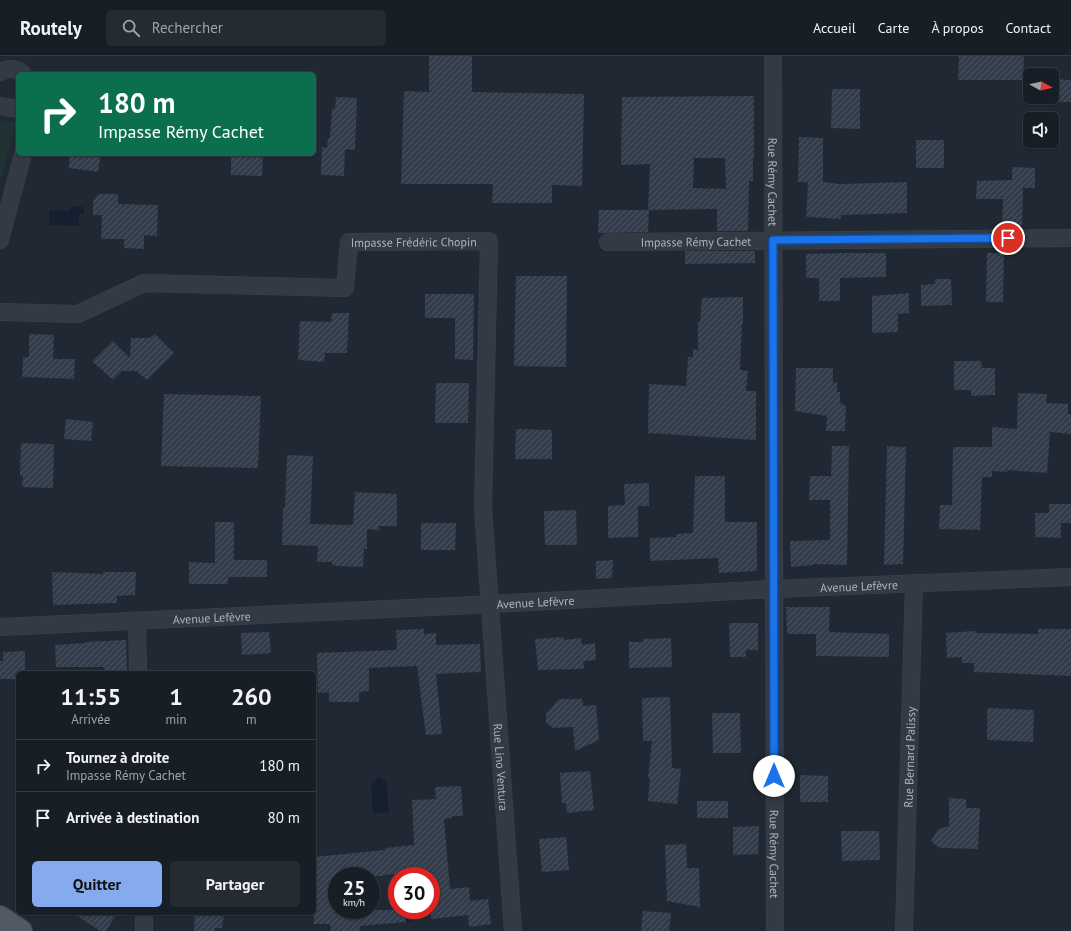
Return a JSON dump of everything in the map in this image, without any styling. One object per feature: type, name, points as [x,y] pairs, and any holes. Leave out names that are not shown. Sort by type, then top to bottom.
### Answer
[{"type":"main road","points":[[0,917],[21,931]]},
{"type":"street","name":"Rue Rémy Cachet","points":[[773,56],[775,931]]},
{"type":"street","points":[[0,72],[7,69],[14,69],[19,72]]},
{"type":"street","points":[[0,106],[16,109]]},
{"type":"street","points":[[0,240],[22,156]]},
{"type":"street","name":"Impasse Rémy Cachet","points":[[608,242],[1071,238]]},
{"type":"street","name":"Impasse Frédéric Chopin","points":[[0,312],[78,314],[144,283],[345,288],[349,242],[489,241],[483,508],[490,604]]},
{"type":"street","name":"Avenue Lefèvre","points":[[0,627],[774,589],[1071,577]]},
{"type":"street","name":"Rue Bernard Palissy","points":[[904,931],[914,583]]},
{"type":"street","name":"Rue Lino Ventura","points":[[490,604],[513,931]]},
{"type":"street","points":[[137,620],[138,671]]},
{"type":"street","points":[[144,915],[144,931]]},
{"type":"shaded area","points":[[0,120],[16,123],[0,183]]},
{"type":"water","points":[[71,206],[84,207],[84,214],[79,214],[79,226],[49,225],[49,210],[70,211]]},
{"type":"water","points":[[378,777],[383,781],[386,781],[389,812],[373,813],[371,783]]},
{"type":"water","points":[[396,919],[412,919],[412,921],[396,923]]},
{"type":"building","points":[[429,56],[472,56],[472,92],[584,94],[582,186],[552,185],[552,203],[492,203],[493,184],[401,184],[404,91],[429,92]]},
{"type":"building","points":[[959,56],[1024,56],[1023,80],[958,80]]},
{"type":"building","points":[[1059,79],[1071,80],[1071,102],[1059,102]]},
{"type":"building","points":[[832,89],[860,89],[860,129],[831,128]]},
{"type":"building","points":[[754,96],[753,181],[749,181],[748,231],[717,231],[717,209],[648,210],[650,164],[621,165],[622,97]],"holes":[[[694,158],[725,158],[726,189],[693,188]]]},
{"type":"building","points":[[336,97],[357,98],[355,150],[345,149],[344,176],[321,175],[322,147],[327,148],[328,138],[330,138],[332,109],[335,109]]},
{"type":"building","points":[[799,137],[823,138],[823,182],[840,184],[907,182],[907,213],[841,215],[841,219],[806,217],[808,182],[798,182]]},
{"type":"building","points":[[916,140],[944,140],[944,168],[916,168]]},
{"type":"building","points":[[70,156],[101,156],[98,172],[69,168]]},
{"type":"building","points":[[231,156],[263,156],[262,176],[231,175]]},
{"type":"building","points":[[1012,167],[1035,168],[1035,188],[1023,188],[1022,225],[1002,225],[1003,199],[976,199],[977,181],[1012,180]]},
{"type":"building","points":[[99,194],[118,194],[118,204],[158,205],[157,236],[144,235],[144,249],[124,248],[124,239],[101,239],[102,215],[93,215],[93,201]]},
{"type":"building","points":[[599,210],[649,210],[648,232],[598,233]]},
{"type":"building","points":[[685,251],[755,251],[755,263],[685,264]]},
{"type":"building","points":[[886,253],[886,277],[840,278],[840,301],[819,301],[819,278],[806,278],[806,254]]},
{"type":"building","points":[[987,253],[1004,253],[1003,302],[986,302]]},
{"type":"building","points":[[516,276],[567,276],[566,367],[514,366]]},
{"type":"building","points":[[935,279],[951,279],[952,305],[921,306],[921,285],[935,284]]},
{"type":"building","points":[[909,293],[909,313],[898,314],[898,332],[872,333],[872,296]]},
{"type":"building","points":[[425,294],[474,294],[473,360],[455,359],[455,318],[425,318]]},
{"type":"building","points":[[743,297],[740,370],[748,371],[746,391],[756,391],[756,440],[648,433],[649,384],[686,386],[688,357],[693,357],[693,349],[698,350],[698,322],[700,322],[702,298]]},
{"type":"building","points":[[332,313],[349,313],[347,353],[325,353],[324,362],[298,360],[300,321],[331,322]]},
{"type":"building","points":[[29,334],[54,335],[53,359],[75,359],[74,379],[22,377],[23,357],[29,357]]},
{"type":"building","points":[[155,334],[174,353],[147,380],[136,371],[122,371],[113,380],[92,361],[113,341],[130,358],[131,338],[150,338]]},
{"type":"building","points":[[954,361],[981,361],[982,368],[995,368],[995,395],[971,396],[971,390],[954,390]]},
{"type":"building","points":[[796,368],[833,368],[833,383],[837,382],[837,392],[840,392],[840,403],[846,406],[845,431],[826,431],[827,416],[795,411]]},
{"type":"building","points":[[436,383],[469,383],[468,423],[435,423]]},
{"type":"building","points":[[1018,393],[1047,394],[1046,403],[1068,404],[1068,414],[1071,414],[1071,434],[1050,432],[1047,473],[1007,470],[1007,472],[992,471],[992,477],[982,477],[980,530],[939,529],[940,505],[952,505],[953,447],[992,447],[992,427],[1017,429]]},
{"type":"building","points":[[164,394],[261,396],[258,468],[161,466]]},
{"type":"building","points":[[66,419],[93,422],[91,441],[64,439]]},
{"type":"building","points":[[516,429],[552,430],[552,459],[515,459]]},
{"type":"building","points":[[21,443],[54,444],[53,488],[22,487],[23,476],[20,476]]},
{"type":"building","points":[[832,446],[849,446],[847,565],[813,564],[791,567],[790,541],[830,540],[830,500],[809,500],[810,476],[831,476]]},
{"type":"building","points":[[887,446],[906,447],[903,564],[884,565]]},
{"type":"building","points":[[287,455],[313,456],[310,524],[353,525],[355,492],[397,494],[397,526],[379,526],[379,530],[367,529],[367,549],[364,549],[363,567],[338,566],[332,565],[332,562],[317,562],[318,546],[282,545]]},
{"type":"building","points":[[695,476],[725,476],[725,522],[757,522],[757,571],[719,573],[718,558],[650,561],[650,538],[677,537],[676,534],[693,533]]},
{"type":"building","points":[[649,483],[649,506],[638,506],[638,537],[608,538],[608,506],[625,505],[624,484]]},
{"type":"building","points":[[1049,504],[1071,504],[1071,523],[1061,523],[1061,538],[1035,537],[1035,513],[1049,513]]},
{"type":"building","points":[[576,510],[577,545],[545,545],[544,511]]},
{"type":"building","points":[[215,522],[234,522],[234,560],[267,560],[267,577],[228,577],[228,584],[189,584],[189,562],[215,563]]},
{"type":"building","points":[[421,523],[456,523],[455,550],[421,550]]},
{"type":"building","points":[[613,560],[612,578],[596,579],[596,561]]},
{"type":"building","points":[[52,572],[103,574],[103,572],[136,572],[135,595],[117,596],[117,603],[53,605]]},
{"type":"building","points":[[786,607],[830,607],[829,632],[889,634],[889,657],[816,656],[816,634],[787,634]]},
{"type":"building","points":[[729,623],[758,623],[758,650],[746,650],[746,657],[730,657]]},
{"type":"building","points":[[424,629],[424,634],[436,633],[436,645],[480,644],[481,672],[436,674],[442,734],[426,735],[417,666],[369,668],[369,691],[359,692],[359,702],[329,702],[329,692],[318,693],[317,653],[397,650],[396,630]]},
{"type":"building","points":[[1038,629],[1071,629],[1071,676],[974,672],[974,663],[962,663],[962,657],[947,658],[946,633],[976,631],[976,633],[1038,634]]},
{"type":"building","points":[[269,632],[271,653],[242,655],[241,633]]},
{"type":"building","points":[[563,637],[564,640],[581,638],[582,645],[595,643],[596,660],[583,661],[584,668],[580,669],[538,670],[535,639]]},
{"type":"building","points":[[671,638],[672,667],[629,668],[629,642],[643,642],[643,639]]},
{"type":"building","points":[[126,640],[127,671],[104,671],[104,667],[56,667],[55,645],[86,643],[85,642]]},
{"type":"building","points":[[25,651],[25,671],[16,671],[16,679],[0,679],[0,661],[3,661],[3,652]]},
{"type":"building","points":[[670,697],[672,768],[681,769],[677,804],[648,801],[650,778],[648,778],[652,741],[643,741],[642,698]]},
{"type":"building","points":[[559,699],[582,699],[583,706],[596,705],[599,740],[575,751],[573,727],[553,728],[546,722],[546,714]]},
{"type":"building","points":[[987,708],[1034,710],[1033,742],[987,740]]},
{"type":"building","points":[[712,713],[740,713],[741,753],[713,753]]},
{"type":"building","points":[[590,771],[594,810],[567,813],[566,803],[562,803],[560,773]]},
{"type":"building","points":[[800,775],[828,776],[828,802],[800,802]]},
{"type":"building","points":[[461,786],[463,816],[452,816],[452,818],[444,819],[450,889],[469,887],[470,901],[488,899],[491,924],[469,927],[468,915],[440,918],[440,867],[388,867],[388,875],[380,876],[380,867],[328,867],[328,919],[380,919],[380,910],[388,910],[388,919],[406,919],[406,922],[360,926],[360,931],[331,931],[330,924],[314,924],[314,915],[316,915],[317,889],[316,857],[385,850],[385,848],[414,845],[412,800],[436,799],[435,787]]},
{"type":"building","points":[[949,798],[966,799],[966,808],[980,808],[978,849],[942,848],[938,847],[931,841],[938,829],[949,826]]},
{"type":"building","points":[[697,801],[728,801],[728,818],[697,818]]},
{"type":"building","points":[[759,826],[758,854],[733,855],[733,827]]},
{"type":"building","points":[[841,831],[879,831],[880,860],[842,861]]},
{"type":"building","points":[[566,837],[569,870],[542,872],[539,839]]},
{"type":"building","points":[[686,844],[687,868],[699,868],[700,907],[667,901],[665,845]]},
{"type":"building","points":[[643,911],[671,913],[669,931],[641,931]]},
{"type":"building","points":[[76,915],[116,915],[106,931],[100,931]]},
{"type":"building","points":[[195,915],[224,915],[222,928],[215,928],[215,931],[194,931]]},
{"type":"route","points":[[774,776],[773,240],[1008,238]]}]
